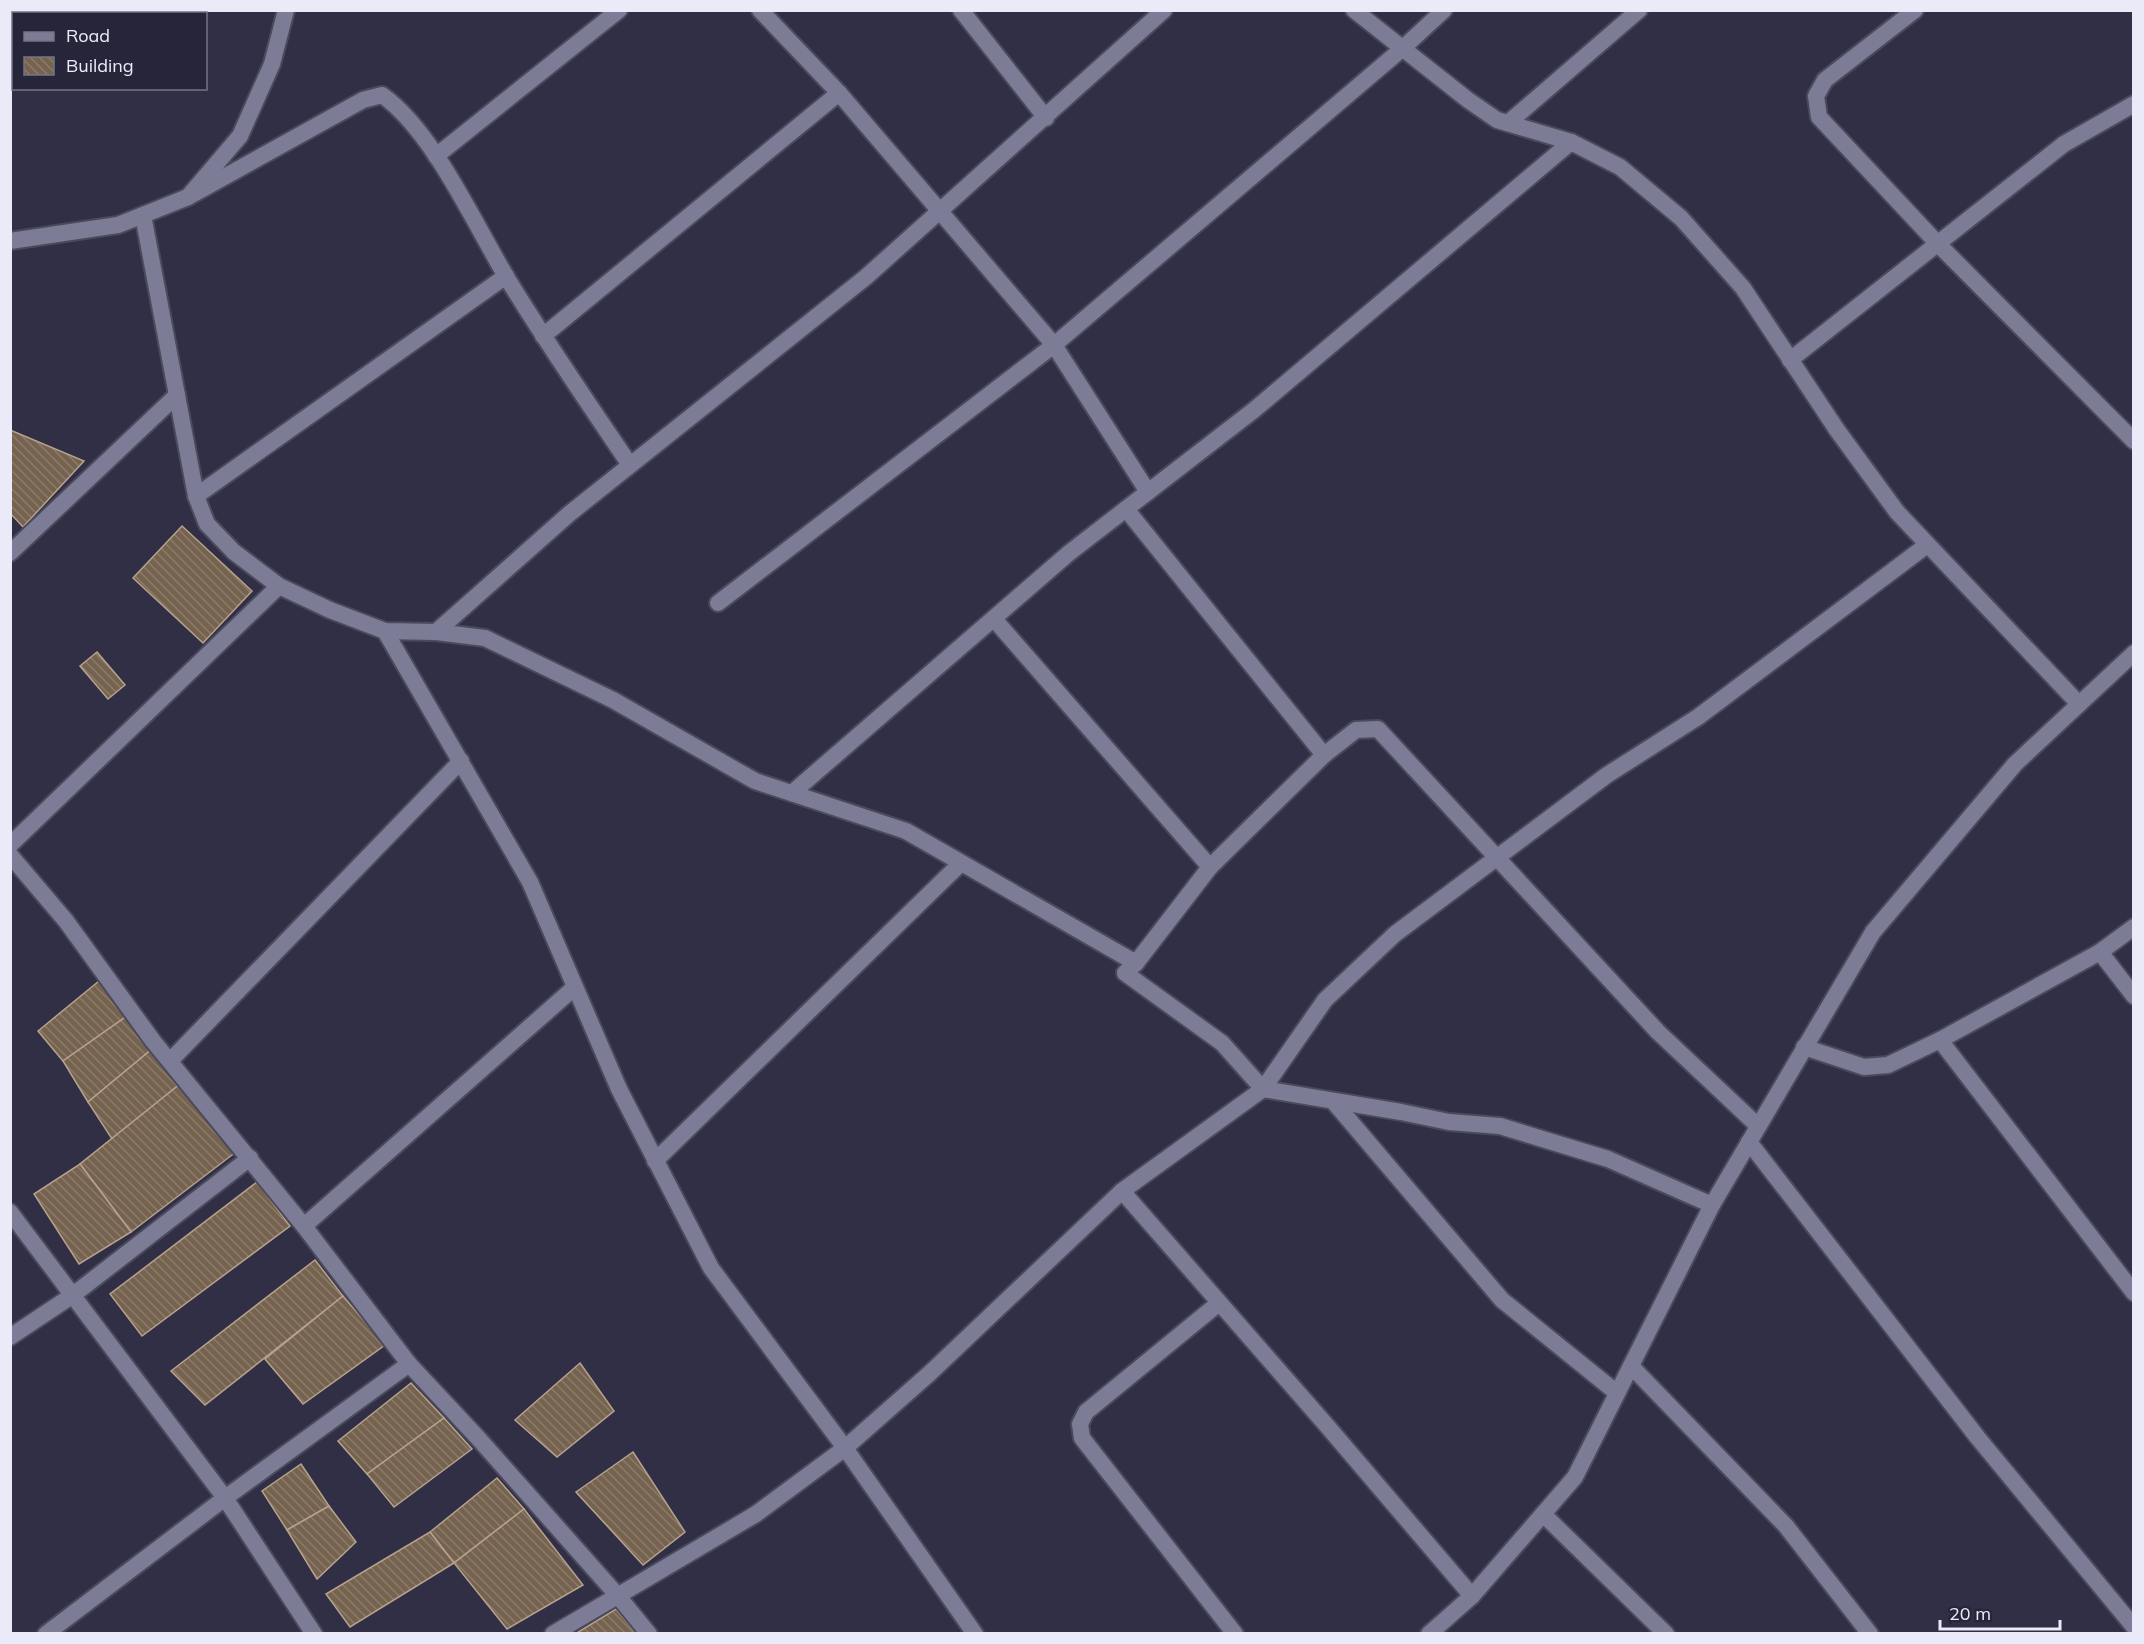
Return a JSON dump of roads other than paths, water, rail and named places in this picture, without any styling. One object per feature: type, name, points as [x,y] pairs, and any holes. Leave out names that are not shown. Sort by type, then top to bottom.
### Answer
[{"type":"street","points":[[188,197],[240,136],[272,64],[286,10]]},
{"type":"street","points":[[436,156],[619,10]]},
{"type":"street","points":[[760,10],[839,93],[938,212],[1054,345],[1148,492]]},
{"type":"street","points":[[961,10],[1046,118]]},
{"type":"street","points":[[436,632],[569,514],[866,277],[1164,10]]},
{"type":"street","points":[[1354,10],[1468,100],[1497,120],[1571,142],[1620,166],[1681,218],[1743,288],[1837,430],[1897,512],[2079,704]]},
{"type":"street","points":[[718,603],[1054,345],[1444,10]]},
{"type":"street","points":[[1508,123],[1639,10]]},
{"type":"street","points":[[1915,10],[1825,80],[1816,96],[1819,117],[1938,244],[2133,441]]},
{"type":"street","points":[[543,336],[839,93]]},
{"type":"street","points":[[10,241],[118,225],[188,197],[363,100],[382,95],[399,107],[436,156],[543,336],[630,465]]},
{"type":"street","points":[[1790,360],[2064,144],[2133,104]]},
{"type":"street","points":[[792,794],[1069,553],[1254,410],[1571,142]]},
{"type":"street","points":[[143,215],[196,496],[207,524],[234,552],[279,586],[330,610],[385,631],[436,632],[485,638],[613,700],[755,781],[906,831],[1136,963]]},
{"type":"street","points":[[196,496],[506,276]]},
{"type":"street","points":[[10,553],[177,395]]},
{"type":"street","points":[[1126,509],[1324,755]]},
{"type":"street","points":[[553,1634],[756,1514],[845,1448],[930,1373],[1122,1191],[1263,1089],[1325,1000],[1395,934],[1607,775],[1698,717],[1927,545]]},
{"type":"street","points":[[10,845],[279,586]]},
{"type":"street","points":[[994,619],[1210,867]]},
{"type":"street","points":[[385,631],[530,882],[619,1089],[711,1268],[845,1448],[975,1634]]},
{"type":"street","points":[[1429,1634],[1472,1596],[1575,1478],[1712,1205],[1873,932],[2015,764],[2133,653]]},
{"type":"street","points":[[1712,1205],[1608,1159],[1500,1126],[1449,1122],[1263,1089],[1222,1043],[1125,973],[1136,963],[1210,867],[1324,755],[1356,730],[1378,729],[1658,1032],[1758,1126]]},
{"type":"street","points":[[170,1061],[461,761]]},
{"type":"street","points":[[10,855],[66,921],[153,1041],[304,1226],[409,1364],[479,1439],[649,1634]]},
{"type":"street","points":[[655,1161],[961,863]]},
{"type":"street","points":[[1804,1047],[1864,1067],[1888,1065],[1940,1040],[2100,952],[2133,927]]},
{"type":"street","points":[[2100,952],[2133,996]]},
{"type":"street","points":[[304,1226],[575,987]]},
{"type":"street","points":[[1940,1040],[2133,1293]]},
{"type":"street","points":[[1333,1101],[1502,1300],[1617,1393]]},
{"type":"street","points":[[1749,1142],[1977,1438],[2133,1626]]},
{"type":"street","points":[[10,1337],[73,1295],[250,1158]]},
{"type":"street","points":[[1122,1191],[1472,1596]]},
{"type":"street","points":[[10,1212],[225,1498],[314,1634]]},
{"type":"street","points":[[1219,1303],[1086,1412],[1080,1424],[1082,1438],[1235,1634]]},
{"type":"street","points":[[46,1634],[225,1498],[409,1364]]},
{"type":"street","points":[[1630,1366],[1786,1526],[1870,1634]]},
{"type":"street","points":[[1543,1514],[1666,1634]]}]
